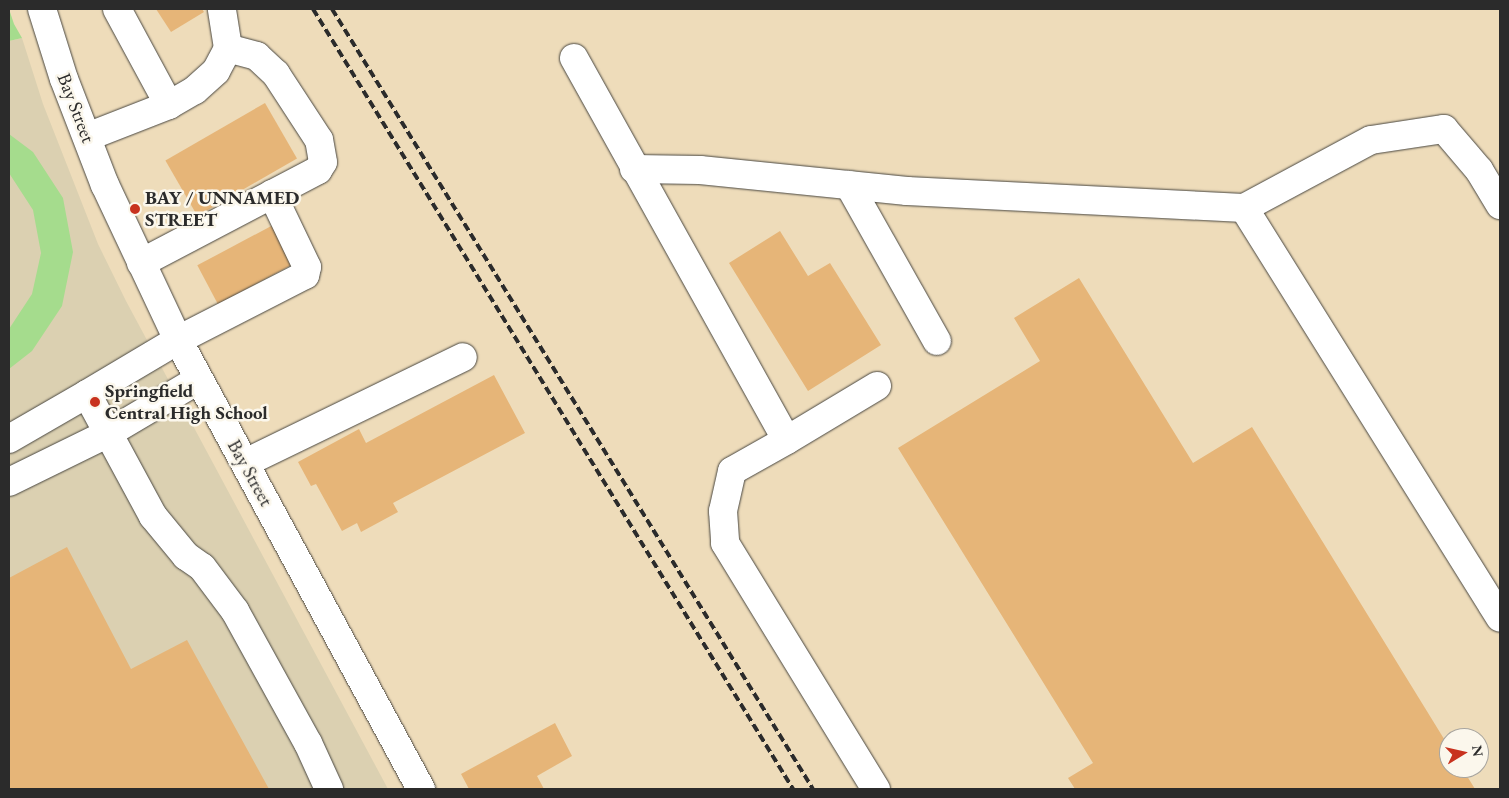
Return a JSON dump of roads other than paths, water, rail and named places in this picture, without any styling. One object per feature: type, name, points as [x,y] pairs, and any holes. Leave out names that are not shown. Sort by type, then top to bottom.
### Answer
[{"type":"main road","name":"Bay Street","points":[[42,9],[87,137],[141,263],[178,340],[421,789]]},
{"type":"main road","points":[[117,9],[169,104]]},
{"type":"main road","points":[[87,137],[169,104],[195,90],[216,71],[228,48],[222,9]]},
{"type":"main road","points":[[141,263],[318,170],[324,151],[276,74],[257,56],[228,48]]},
{"type":"main road","points":[[574,58],[634,169],[787,440]]},
{"type":"main road","points":[[634,169],[700,170],[849,185],[1244,208],[1370,140],[1444,129],[1480,170],[1500,205]]},
{"type":"main road","points":[[849,185],[937,341]]},
{"type":"main road","points":[[9,438],[178,340],[305,274],[307,267],[272,194]]},
{"type":"main road","points":[[1244,208],[1500,618]]},
{"type":"main road","points":[[245,463],[463,357]]},
{"type":"main road","points":[[9,482],[108,434],[198,380]]},
{"type":"main road","points":[[876,789],[725,543],[722,511],[732,471],[877,386]]},
{"type":"main road","points":[[87,394],[153,516],[186,556],[202,566],[235,611],[308,743],[329,789]]},
{"type":"railway","points":[[313,9],[793,789]]},
{"type":"railway","points":[[332,9],[813,789]]},
{"type":"place","name":"BAY / UNNAMED STREET","points":[[135,209]]},
{"type":"place","name":"Springfield Central High School","points":[[95,402]]}]
